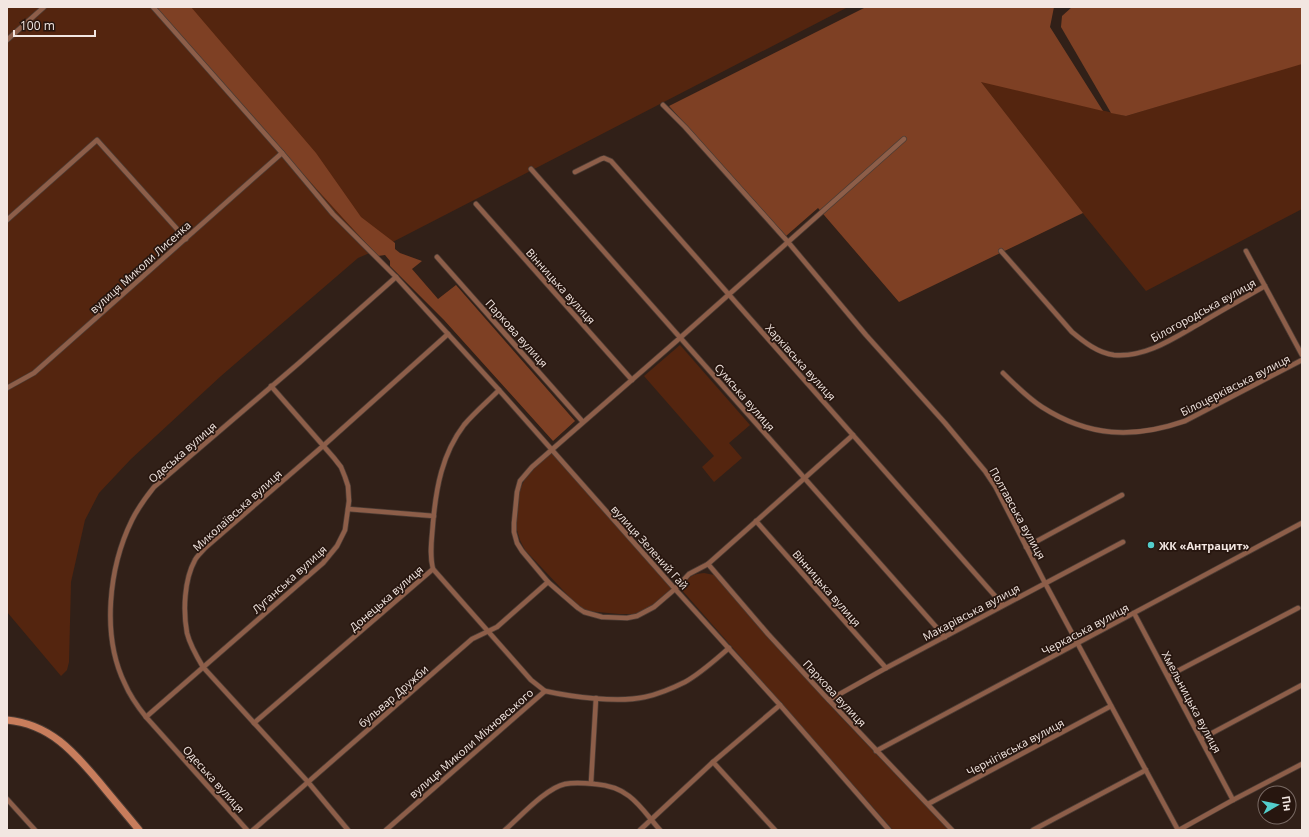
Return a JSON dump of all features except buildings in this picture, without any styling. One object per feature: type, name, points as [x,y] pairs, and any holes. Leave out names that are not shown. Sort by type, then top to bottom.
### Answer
[{"type":"street","points":[[7,40],[44,7]]},
{"type":"street","name":"вулиця Зелений Гай","points":[[153,7],[282,153],[333,214],[371,254],[396,277],[499,390],[780,705],[888,830]]},
{"type":"street","name":"Полтавська вулиця","points":[[663,105],[685,127],[788,242],[866,335],[976,458],[995,486],[1045,583],[1179,830]]},
{"type":"street","points":[[853,435],[708,564],[689,574],[675,589],[654,607],[637,616],[627,618],[602,617],[584,612],[578,608],[548,582],[522,551],[514,532],[516,497],[520,482],[532,467],[904,139]]},
{"type":"street","points":[[7,220],[97,140],[186,239]]},
{"type":"street","name":"вулиця Миколи Лисенка","points":[[7,388],[34,373],[282,153]]},
{"type":"street","name":"Харківська вулиця","points":[[574,172],[604,158],[611,161],[1003,605]]},
{"type":"street","name":"Сумська вулиця","points":[[531,169],[945,637]]},
{"type":"street","name":"Вінницька вулиця","points":[[476,204],[632,380]]},
{"type":"street","name":"Білогородська вулиця","points":[[1001,251],[1072,332],[1084,342],[1099,350],[1113,354],[1126,355],[1150,350],[1265,286]]},
{"type":"street","points":[[1246,251],[1302,355]]},
{"type":"street","name":"Паркова вулиця","points":[[437,257],[583,422]]},
{"type":"street","name":"Одеська вулиця","points":[[247,830],[146,717],[137,705],[125,683],[118,664],[113,642],[111,620],[111,593],[115,571],[123,542],[132,519],[154,487],[396,277]]},
{"type":"street","name":"Миколаївська вулиця","points":[[348,830],[308,782],[203,667],[187,634],[185,614],[188,577],[195,560],[205,548],[323,446],[448,334]]},
{"type":"street","name":"Білоцерківська вулиця","points":[[1003,373],[1041,407],[1066,421],[1089,429],[1122,433],[1138,432],[1171,426],[1185,421],[1302,360]]},
{"type":"street","name":"Луганська вулиця","points":[[146,717],[323,563],[342,538],[345,530],[349,494],[341,467],[271,386]]},
{"type":"street","name":"Донецька вулиця","points":[[254,723],[432,569],[431,554],[434,516],[440,476],[444,461],[465,424],[499,390]]},
{"type":"street","points":[[1026,547],[1122,495]]},
{"type":"street","points":[[348,509],[434,516]]},
{"type":"street","name":"Вінницька вулиця","points":[[756,521],[886,668]]},
{"type":"street","name":"Черкаська вулиця","points":[[876,750],[1302,523]]},
{"type":"street","name":"Макарівська вулиця","points":[[829,700],[1003,605],[1123,542]]},
{"type":"street","name":"Паркова вулиця","points":[[708,564],[768,634],[952,830]]},
{"type":"street","points":[[432,569],[531,680],[545,691]]},
{"type":"street","name":"бульвар Дружби","points":[[253,830],[472,638],[497,627],[548,582]]},
{"type":"street","points":[[1168,676],[1298,608]]},
{"type":"street","name":"Хмельницька вулиця","points":[[1134,613],[1233,800]]},
{"type":"street","name":"вулиця Миколи Міхновського","points":[[386,830],[545,691],[596,698],[621,699],[644,697],[671,688],[698,674],[728,648]]},
{"type":"street","points":[[1202,739],[1302,686]]},
{"type":"street","points":[[591,783],[596,698]]},
{"type":"street","points":[[640,830],[713,762],[780,705]]},
{"type":"street","name":"Чернігівська вулиця","points":[[928,804],[1111,706]]},
{"type":"street","points":[[7,720],[18,721],[40,728],[64,743],[82,762],[139,830]]},
{"type":"street","points":[[713,762],[775,830]]},
{"type":"street","points":[[1179,830],[1302,764]]},
{"type":"street","points":[[1033,830],[1146,770]]},
{"type":"street","points":[[505,830],[554,788],[565,784],[591,783],[613,787],[624,792],[631,797],[660,830]]},
{"type":"street","points":[[7,799],[35,830]]},
{"type":"shaded area","points":[[7,7],[848,7],[379,249],[358,258],[221,376],[131,459],[99,493],[85,520],[71,582],[69,662],[67,670],[61,676],[7,612]]},
{"type":"shaded area","points":[[156,7],[191,7],[316,153],[361,217],[395,243],[395,249],[400,253],[422,261],[412,269],[438,299],[456,285],[575,421],[553,441],[444,320],[390,266],[390,261],[385,255],[378,256],[294,164]]},
{"type":"shaded area","points":[[866,7],[1054,7],[1050,27],[1103,111],[981,82],[1083,213],[899,302],[818,208],[786,236],[669,106]]},
{"type":"shaded area","points":[[1072,7],[1302,7],[1302,64],[1126,116],[1111,113],[1061,27],[1062,16]]},
{"type":"shaded area","points":[[1302,63],[1302,209],[1146,291],[1085,216],[980,81],[1126,116]]},
{"type":"shaded area","points":[[680,345],[750,425],[729,443],[742,458],[714,482],[702,467],[714,456],[644,376]]},
{"type":"shaded area","points":[[551,450],[675,589],[654,607],[637,614],[586,611],[578,606],[525,550],[516,527],[519,491],[525,479]]},
{"type":"shaded area","points":[[704,573],[714,575],[837,713],[949,830],[893,830],[681,589],[680,586],[688,578],[696,574]]},
{"type":"place","name":"ЖК «Антрацит»","points":[[1151,545]]}]
